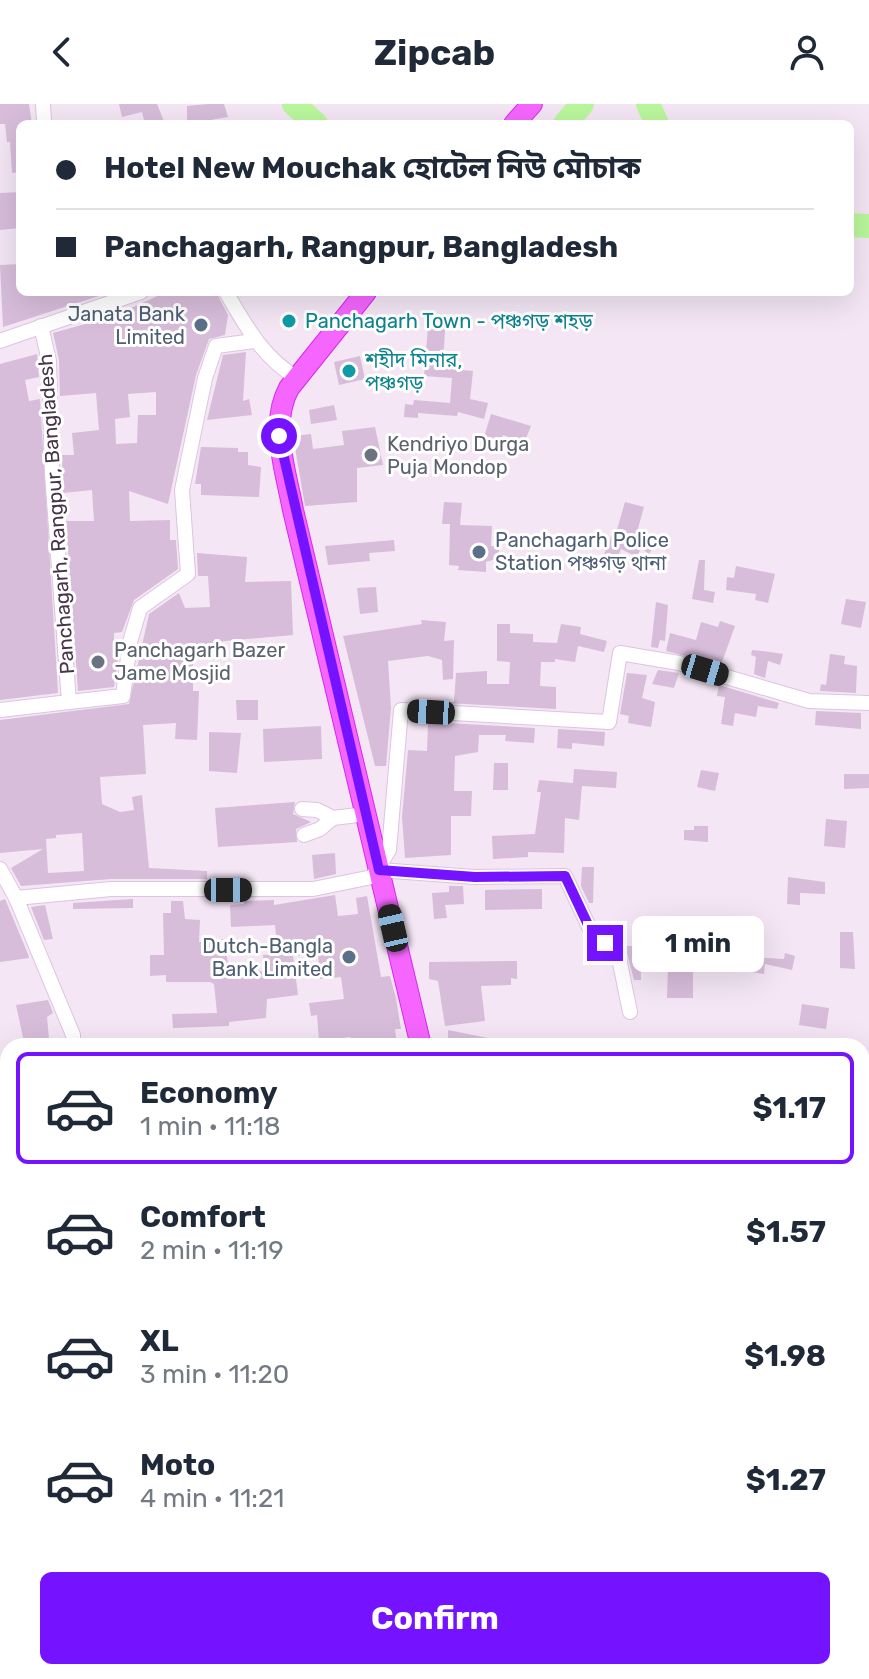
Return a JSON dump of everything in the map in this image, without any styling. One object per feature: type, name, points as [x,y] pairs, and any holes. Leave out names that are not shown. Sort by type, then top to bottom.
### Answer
[{"type":"highway","points":[[518,120],[532,104]]},
{"type":"highway","points":[[361,296],[283,399],[279,436],[419,1038]]},
{"type":"street","name":"Panchagarh, Rangpur, Bangladesh","points":[[0,341],[129,296]]},
{"type":"street","points":[[228,296],[254,341],[275,365],[297,378]]},
{"type":"street","name":"Panchagarh, Rangpur, Bangladesh","points":[[41,326],[49,361],[52,474],[69,702]]},
{"type":"street","name":"Panchagarh, Rangpur, Bangladesh","points":[[0,710],[123,696],[130,642],[140,608],[188,574],[182,490],[205,378],[216,346],[254,341]]},
{"type":"street","points":[[16,898],[111,889],[313,889],[372,877],[389,850],[401,710],[609,722],[620,653],[679,663],[809,701],[869,703]]},
{"type":"street","points":[[302,809],[317,810],[333,818]]},
{"type":"street","points":[[304,835],[320,829],[333,818],[366,814]]},
{"type":"street","points":[[0,869],[16,898],[73,1038]]},
{"type":"street","points":[[379,870],[475,877],[565,876],[590,929],[619,958],[630,1012]]},
{"type":"building","points":[[0,104],[29,104],[31,120],[16,120],[16,172],[12,173],[10,142],[7,142],[5,124],[0,124]]},
{"type":"building","points":[[119,104],[157,104],[163,120],[144,120],[142,112],[122,117]]},
{"type":"building","points":[[224,104],[228,117],[187,120],[187,106]]},
{"type":"building","points":[[16,192],[16,228],[0,230],[0,193]]},
{"type":"building","points":[[16,264],[16,296],[99,296],[3,327],[0,265]]},
{"type":"building","points":[[157,296],[218,296],[228,315],[225,335],[209,339],[196,375],[168,504],[129,491],[130,521],[170,520],[170,540],[176,540],[178,569],[134,600],[122,632],[114,633],[114,658],[118,658],[114,687],[78,691],[66,521],[94,521],[92,490],[63,493],[62,455],[74,455],[72,433],[99,430],[96,393],[60,396],[59,360],[53,333],[114,316]],"holes":[[[156,392],[156,415],[138,415],[137,443],[116,444],[115,419],[130,417],[128,394]]]},
{"type":"building","points":[[429,314],[446,316],[443,362],[462,363],[461,370],[473,371],[470,399],[488,403],[484,419],[458,412],[457,416],[418,413],[418,418],[404,417],[405,404],[413,405],[414,400],[450,403],[452,378],[424,376]]},
{"type":"building","points":[[246,352],[243,401],[249,399],[252,415],[207,420],[223,355]]},
{"type":"building","points":[[37,354],[39,377],[25,380],[29,401],[40,399],[58,693],[0,700],[0,364]]},
{"type":"building","name":"শহীদ মিনার, পঞ্চগড়","points":[[360,356],[365,379],[339,385],[334,362]]},
{"type":"building","points":[[334,405],[337,420],[311,424],[309,410]]},
{"type":"building","points":[[491,414],[531,426],[524,443],[503,435],[501,442],[484,437]]},
{"type":"building","points":[[375,427],[383,465],[357,468],[357,502],[305,506],[293,436],[311,434],[313,449],[344,445],[342,431]]},
{"type":"building","points":[[201,447],[238,448],[238,452],[248,452],[248,465],[261,467],[259,497],[201,495],[201,484],[195,484]]},
{"type":"building","name":"Panchagarh Police Station পঞ্চগড় থানা","points":[[444,502],[462,503],[460,525],[492,526],[491,546],[499,546],[499,558],[486,562],[486,572],[458,570],[459,566],[449,565],[450,524],[442,524]]},
{"type":"building","points":[[625,502],[644,507],[637,532],[655,544],[649,554],[641,548],[637,557],[621,549],[616,561],[603,557],[613,532],[616,533]]},
{"type":"building","points":[[394,540],[395,551],[369,553],[370,561],[328,565],[325,546]]},
{"type":"building","points":[[197,553],[247,557],[245,582],[291,581],[293,635],[214,642],[215,646],[193,648],[193,691],[199,691],[197,740],[175,739],[176,723],[143,725],[146,774],[100,777],[102,804],[120,812],[134,810],[132,797],[142,795],[149,868],[207,871],[207,879],[111,879],[21,886],[11,868],[43,849],[0,853],[0,720],[129,704],[149,614],[179,593],[185,608],[210,607],[208,576],[198,576]],"holes":[[[82,833],[84,871],[48,873],[46,839]]]},
{"type":"building","points":[[699,560],[705,560],[704,590],[715,592],[713,603],[692,599]]},
{"type":"building","points":[[736,566],[775,574],[768,603],[755,600],[756,594],[726,590],[727,577],[734,578]]},
{"type":"building","points":[[376,587],[378,612],[360,614],[357,588]]},
{"type":"building","points":[[846,599],[866,602],[861,628],[841,624]]},
{"type":"building","points":[[656,602],[668,605],[665,641],[660,640],[658,648],[651,647]]},
{"type":"building","points":[[421,620],[446,622],[444,641],[454,640],[453,679],[443,680],[442,660],[428,656],[388,661],[391,708],[386,766],[375,766],[343,636],[422,624]]},
{"type":"building","points":[[720,621],[735,626],[721,665],[666,651],[670,633],[696,640],[701,622],[718,627]]},
{"type":"building","points":[[497,624],[510,624],[510,633],[533,634],[533,642],[557,643],[561,624],[581,627],[580,634],[607,641],[604,652],[578,646],[575,662],[555,659],[555,662],[541,662],[540,686],[556,687],[556,709],[447,703],[454,702],[456,673],[487,671],[487,684],[509,684],[510,662],[497,661]]},
{"type":"building","points":[[752,650],[783,654],[780,665],[768,661],[765,678],[754,674],[756,657],[751,655]]},
{"type":"building","points":[[830,654],[845,656],[844,664],[857,666],[856,693],[820,691],[821,684],[826,685]]},
{"type":"building","points":[[658,670],[679,673],[674,688],[652,684]]},
{"type":"building","points":[[627,673],[647,675],[642,698],[655,702],[651,727],[628,723],[629,716],[620,714]]},
{"type":"building","points":[[719,685],[779,703],[777,709],[758,706],[756,717],[735,713],[733,726],[721,724],[725,697],[717,696]]},
{"type":"building","points":[[236,700],[258,700],[258,720],[237,720]]},
{"type":"building","points":[[816,711],[861,713],[861,729],[815,725]]},
{"type":"building","points":[[428,722],[535,728],[534,743],[505,741],[506,735],[479,735],[478,752],[455,756],[454,791],[472,791],[471,816],[451,816],[451,855],[405,858],[402,817],[408,750],[427,751]]},
{"type":"building","points":[[321,726],[322,759],[264,762],[263,729]]},
{"type":"building","points":[[558,729],[605,732],[604,746],[572,743],[572,749],[557,748]]},
{"type":"building","points":[[209,732],[241,733],[237,773],[209,771]]},
{"type":"building","points":[[494,763],[508,763],[508,790],[493,790]]},
{"type":"building","points":[[574,769],[617,772],[616,788],[582,786],[579,820],[565,818],[564,853],[528,852],[528,857],[493,859],[492,836],[535,834],[541,792],[537,792],[539,780],[573,783]]},
{"type":"building","points":[[701,770],[719,773],[715,791],[697,787]]},
{"type":"building","points":[[844,774],[869,774],[869,788],[844,789]]},
{"type":"building","points":[[295,802],[293,814],[311,822],[296,829],[297,842],[218,847],[215,808]]},
{"type":"building","points":[[826,819],[847,821],[845,848],[824,846]]},
{"type":"building","points":[[694,826],[708,826],[708,842],[684,840],[684,830],[694,830]]},
{"type":"building","points":[[335,853],[336,874],[314,879],[312,855]]},
{"type":"building","points":[[582,867],[594,867],[593,903],[589,903],[581,886]]},
{"type":"building","points":[[788,877],[825,882],[825,894],[800,893],[800,905],[787,904]]},
{"type":"building","points":[[449,886],[463,886],[464,904],[445,905],[447,918],[434,919],[432,893],[449,892]]},
{"type":"building","points":[[542,889],[542,909],[485,910],[485,890]]},
{"type":"building","points":[[335,895],[338,916],[358,914],[356,898],[367,896],[381,977],[390,976],[396,998],[401,1029],[395,1029],[396,1038],[319,1038],[317,1015],[311,1016],[309,1003],[344,999],[341,977],[320,979],[318,954],[293,956],[298,995],[267,999],[266,1018],[229,1022],[229,1026],[173,1028],[172,1014],[217,1013],[214,984],[166,982],[166,975],[150,976],[150,955],[164,955],[163,913],[171,913],[171,901],[183,901],[185,919],[200,920],[199,942],[225,939],[229,974],[264,971],[263,955],[278,954],[275,925],[231,927],[230,905],[274,900],[274,905]]},
{"type":"building","points":[[5,899],[29,958],[0,962],[0,901]]},
{"type":"building","points":[[133,899],[133,908],[73,909],[73,903]]},
{"type":"building","points":[[45,905],[53,939],[44,940],[31,907]]},
{"type":"building","points":[[840,932],[853,932],[855,969],[840,968]]},
{"type":"building","points":[[625,946],[640,946],[641,980],[634,980]]},
{"type":"building","points":[[785,953],[795,956],[792,970],[765,964],[764,974],[727,968],[729,956],[784,959]]},
{"type":"building","points":[[517,961],[517,979],[511,978],[511,985],[481,986],[485,1021],[445,1026],[438,981],[429,979],[429,962]]},
{"type":"building","points":[[668,967],[693,968],[693,998],[667,998]]},
{"type":"building","points":[[48,1000],[53,1013],[47,1017],[49,1038],[23,1038],[16,1005]]},
{"type":"building","points":[[802,1004],[829,1008],[826,1029],[799,1025]]},
{"type":"building","points":[[448,1030],[488,1038],[448,1038]]},
{"type":"waterway","points":[[294,104],[312,120]]},
{"type":"waterway","points":[[568,120],[582,104]]},
{"type":"waterway","points":[[648,104],[655,120]]},
{"type":"waterway","points":[[854,225],[869,226]]},
{"type":"place","name":"Panchagarh Town - পঞ্চগড় শহড়","points":[[289,321]]},
{"type":"place","name":"Janata Bank Limited","points":[[201,325]]},
{"type":"place","name":"শহীদ মিনার, পঞ্চগড়","points":[[349,371]]},
{"type":"place","name":"Kendriyo Durga Puja Mondop","points":[[371,455]]},
{"type":"place","name":"Panchagarh Police Station পঞ্চগড় থানা","points":[[479,552]]},
{"type":"place","name":"Panchagarh Bazer Jame Mosjid","points":[[98,662]]},
{"type":"place","name":"Dutch-Bangla Bank Limited","points":[[349,957]]},
{"type":"route","points":[[279,436],[293,510],[379,870],[475,877],[565,876],[590,929],[605,943]]}]
